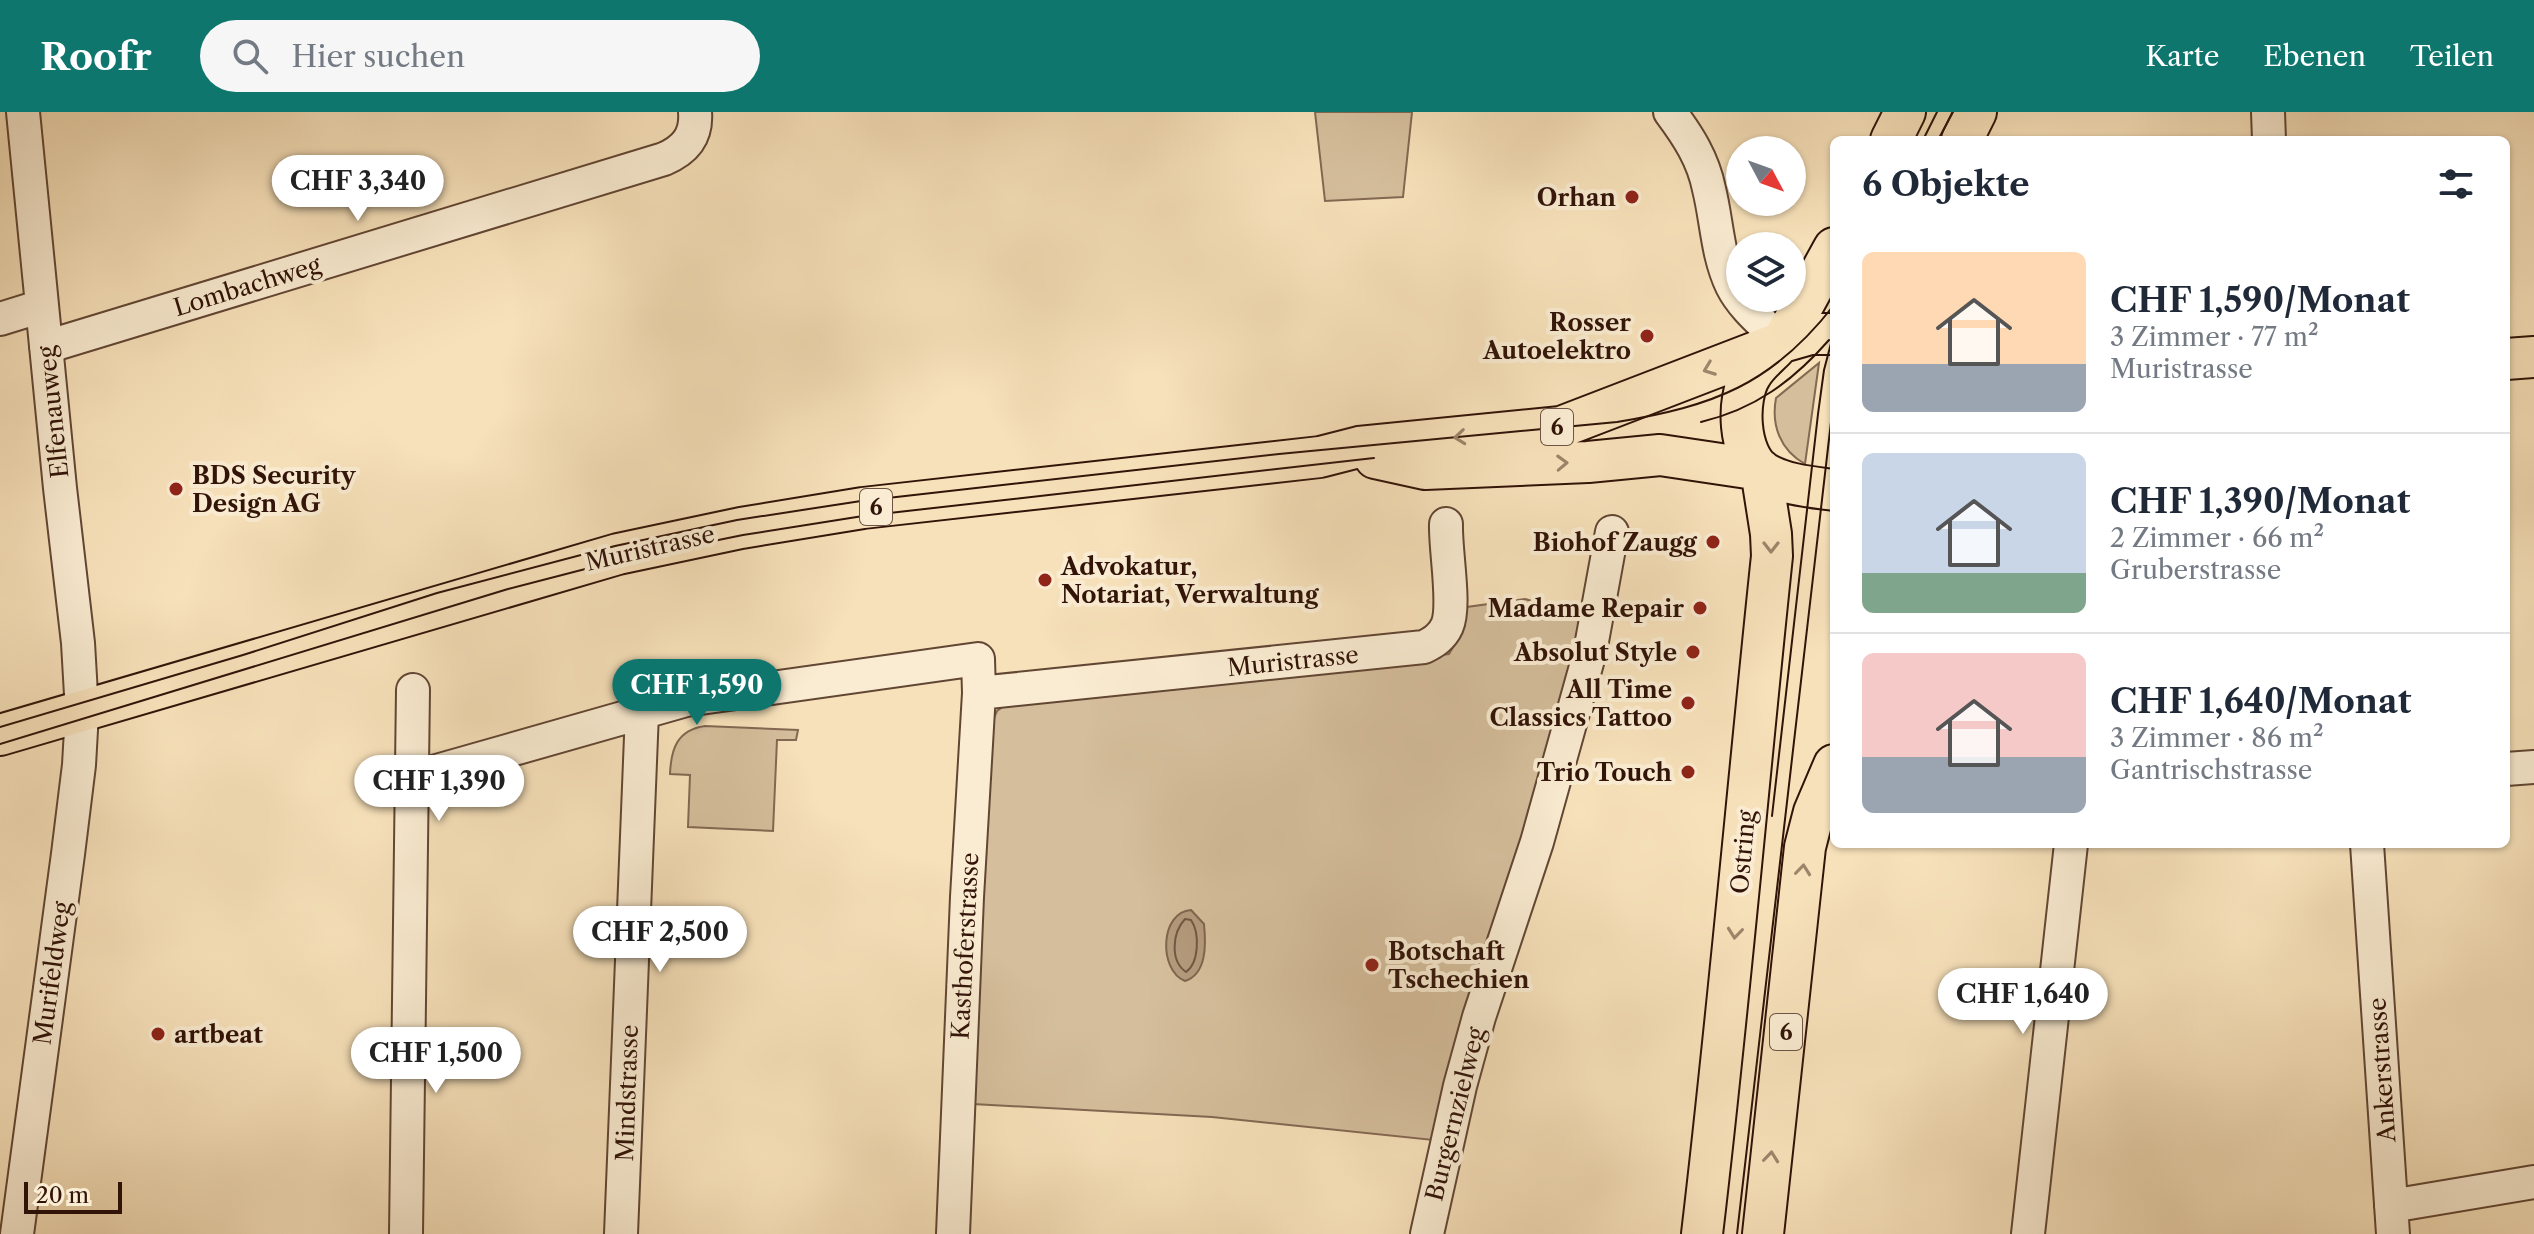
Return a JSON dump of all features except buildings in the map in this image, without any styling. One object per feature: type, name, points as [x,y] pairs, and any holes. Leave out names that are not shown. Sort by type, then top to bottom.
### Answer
[{"type":"main road","points":[[1893,136],[1905,112]]},
{"type":"main road","points":[[1964,136],[1976,112]]},
{"type":"main road","name":"Ostring","points":[[1702,1234],[1742,873],[1749,772],[1772,556],[1761,470],[1744,439],[1742,398],[1751,374],[1782,342],[1830,255]]},
{"type":"main road","name":"Muristrasse","points":[[1320,457],[1359,447],[1561,427],[1782,342],[1810,334],[1830,334]]},
{"type":"main road","points":[[2510,359],[2534,357]]},
{"type":"main road","name":"Muristrasse","points":[[0,735],[604,557],[741,528],[863,508],[1320,457],[1374,458],[1425,469],[1588,462],[1660,455],[1761,470],[1787,482],[1830,489]]},
{"type":"main road","name":"6","points":[[1763,1234],[1805,847],[1814,812],[1830,774]]},
{"type":"street","name":"Elfenauweg","points":[[23,112],[78,643],[82,712]]},
{"type":"street","name":"Lombachweg","points":[[46,347],[664,159],[677,154],[690,140],[695,112]]},
{"type":"street","points":[[1670,112],[1695,149],[1703,168],[1720,252],[1733,288],[1742,302],[1782,342]]},
{"type":"street","points":[[2268,112],[2269,136]]},
{"type":"street","points":[[0,319],[42,306]]},
{"type":"street","name":"Muristrasse","points":[[979,693],[1424,647],[1441,636],[1450,615],[1446,524]]},
{"type":"street","name":"Burgernzielweg","points":[[1427,1234],[1479,1017],[1537,842],[1590,652],[1612,532]]},
{"type":"street","name":"Kasthoferstrasse","points":[[642,712],[686,700],[978,659],[979,693],[966,912],[953,1234]]},
{"type":"street","points":[[406,1234],[413,690]]},
{"type":"street","name":"Murifeldweg","points":[[17,1234],[70,839],[82,712]]},
{"type":"street","points":[[412,778],[642,712]]},
{"type":"street","name":"Mindstrasse","points":[[621,1234],[642,712]]},
{"type":"street","points":[[2510,769],[2534,767]]},
{"type":"street","points":[[2028,1234],[2071,848]]},
{"type":"street","name":"Ankerstrasse","points":[[2367,848],[2392,1220],[2534,1182]]},
{"type":"shaded area","points":[[1315,112],[1412,112],[1403,197],[1325,201]]},
{"type":"shaded area","points":[[1819,363],[1805,464],[1789,452],[1779,436],[1775,418],[1776,398]]},
{"type":"shaded area","points":[[1525,599],[1584,616],[1580,640],[1433,1140],[1212,1117],[973,1104],[990,727],[997,711],[1008,703],[1449,654],[1464,628],[1467,607]]},
{"type":"shaded area","points":[[705,726],[798,730],[796,740],[777,740],[773,831],[688,827],[690,775],[670,774],[672,757],[682,736]]},
{"type":"water","points":[[1191,910],[1204,924],[1205,949],[1198,972],[1185,981],[1170,966],[1166,942],[1173,920]]},
{"type":"tram line","points":[[1925,136],[1937,112]]},
{"type":"tram line","points":[[1940,136],[1953,112]]},
{"type":"tram line","points":[[0,727],[243,655],[437,593],[615,546],[737,520],[861,501],[1651,416],[1712,399],[1738,388],[1787,355],[1830,310]]},
{"type":"tram line","points":[[1701,422],[1739,409],[1772,392],[1829,340]]},
{"type":"tram line","points":[[1772,816],[1818,414],[1830,347]]},
{"type":"tram line","points":[[1737,1234],[1830,431]]},
{"type":"tram line","points":[[0,744],[508,589],[620,560],[743,535],[863,516],[1374,458]]},
{"type":"place","name":"Orhan","points":[[1632,197]]},
{"type":"place","name":"Rosser Autoelektro","points":[[1647,336]]},
{"type":"place","name":"BDS Security Design AG","points":[[176,489]]},
{"type":"place","name":"Biohof Zaugg","points":[[1713,542]]},
{"type":"place","name":"Advokatur, Notariat, Verwaltung","points":[[1045,580]]},
{"type":"place","name":"Madame Repair","points":[[1700,608]]},
{"type":"place","name":"Absolut Style","points":[[1693,652]]},
{"type":"place","name":"All Time Classics Tattoo","points":[[1688,703]]},
{"type":"place","name":"Trio Touch","points":[[1688,772]]},
{"type":"place","name":"Botschaft Tschechien","points":[[1372,965]]},
{"type":"place","name":"artbeat","points":[[158,1034]]}]
